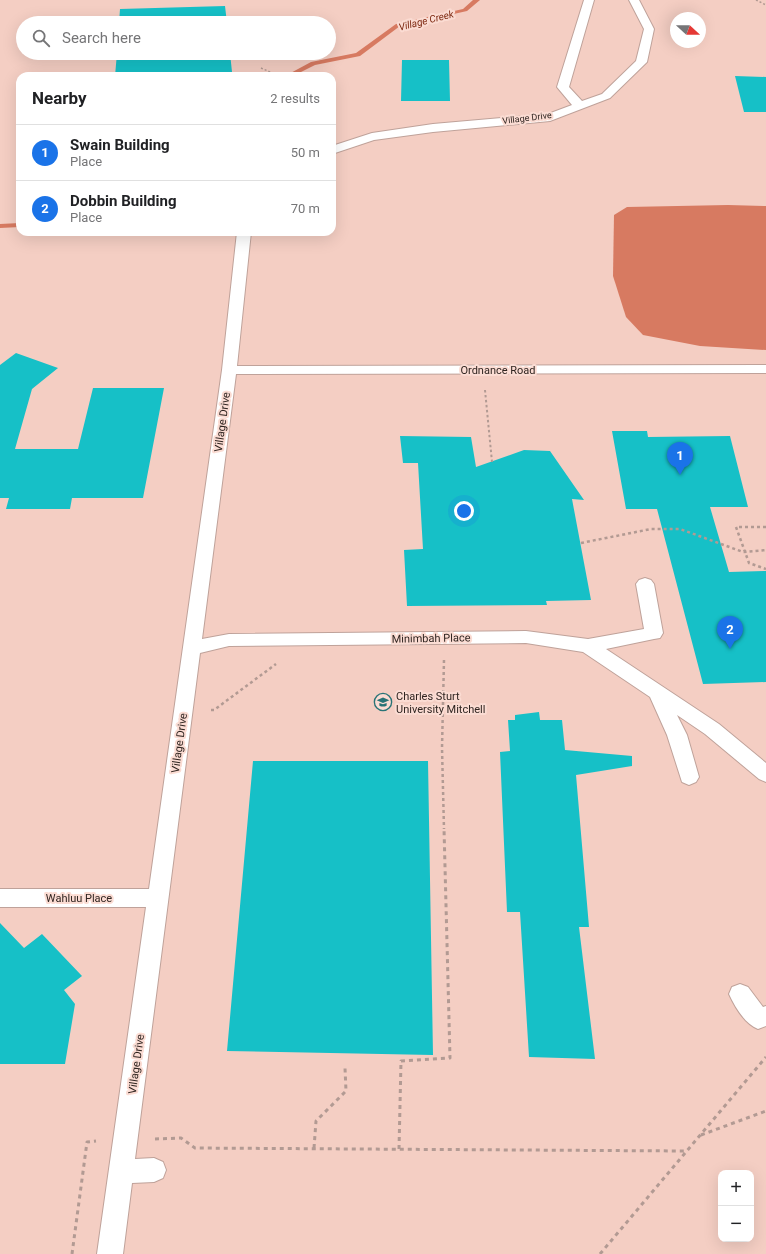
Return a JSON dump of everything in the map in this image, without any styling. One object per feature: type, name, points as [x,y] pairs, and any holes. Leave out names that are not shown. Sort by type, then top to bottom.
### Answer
[{"type":"lane","points":[[580,106],[563,87],[589,0]]},
{"type":"lane","name":"Village Drive","points":[[336,149],[372,137],[433,128],[550,117],[606,96],[641,62],[649,28],[634,0]]},
{"type":"lane","name":"Village Drive","points":[[110,1254],[229,370],[244,236]]},
{"type":"lane","name":"Ordnance Road","points":[[229,370],[766,369]]},
{"type":"lane","points":[[588,646],[654,634],[645,584]]},
{"type":"lane","name":"Minimbah Place","points":[[192,648],[230,640],[526,637],[588,646],[712,729],[766,774]]},
{"type":"lane","points":[[656,691],[678,735],[689,777]]},
{"type":"lane","name":"Wahluu Place","points":[[0,898],[158,898]]},
{"type":"lane","points":[[740,994],[758,1019],[766,1016]]},
{"type":"lane","points":[[121,1172],[154,1170]]},
{"type":"path","points":[[756,0],[766,5]]},
{"type":"path","points":[[261,68],[270,72]]},
{"type":"path","points":[[483,370],[492,462]]},
{"type":"path","points":[[766,527],[736,527],[743,552],[749,563],[766,569]]},
{"type":"path","points":[[581,543],[651,529],[680,529],[743,552],[766,550]]},
{"type":"path","points":[[184,709],[214,710],[286,657],[286,640]]},
{"type":"path","points":[[399,1149],[402,1061],[450,1058],[442,748],[444,652]]},
{"type":"path","points":[[600,1254],[685,1151],[766,1057]]},
{"type":"path","points":[[314,1148],[316,1122],[346,1091],[345,1068]]},
{"type":"path","points":[[700,1135],[766,1111]]},
{"type":"path","points":[[72,1254],[87,1142],[181,1138],[195,1148],[685,1151]]},
{"type":"shaded area","name":"Charles Sturt University Mitchell","points":[[0,0],[766,0],[766,1254],[0,1254]]},
{"type":"shaded area","points":[[728,205],[766,206],[766,350],[700,346],[643,335],[626,317],[613,276],[614,215],[627,207]]},
{"type":"building","points":[[225,6],[226,16],[120,16],[120,9]]},
{"type":"building","points":[[116,60],[231,60],[232,72],[115,72]]},
{"type":"building","points":[[402,60],[449,60],[450,101],[401,101]]},
{"type":"building","points":[[735,76],[766,77],[766,112],[744,112]]},
{"type":"building","points":[[16,353],[58,368],[32,389],[15,449],[78,449],[93,388],[164,388],[143,498],[72,498],[70,509],[6,509],[9,498],[0,498],[0,365]]},
{"type":"building","points":[[612,431],[647,431],[648,437],[730,436],[748,507],[710,507],[729,572],[766,571],[766,682],[703,684],[657,509],[626,509]]},
{"type":"building","points":[[400,436],[471,437],[476,467],[524,450],[550,451],[584,500],[572,499],[591,600],[546,601],[547,605],[407,606],[404,550],[423,549],[418,463],[403,463]]},
{"type":"building","points":[[539,712],[540,720],[562,720],[565,750],[632,756],[632,766],[576,775],[589,927],[579,927],[595,1059],[529,1057],[520,912],[507,912],[500,752],[510,751],[508,720],[515,720],[515,715]]},
{"type":"building","points":[[253,761],[428,761],[433,1055],[227,1051]]},
{"type":"building","points":[[0,923],[24,948],[42,934],[82,976],[64,990],[75,1004],[65,1064],[0,1064]]},
{"type":"waterway","name":"Village Creek","points":[[336,59],[358,55],[398,25],[465,10],[477,0]]},
{"type":"waterway","name":"Village Creek","points":[[296,72],[313,63],[330,60]]},
{"type":"waterway","name":"Village Creek","points":[[0,226],[16,225]]},
{"type":"place","name":"Swain Building","points":[[680,475]]},
{"type":"place","name":"Dobbin Building","points":[[730,649]]},
{"type":"place","name":"Charles Sturt University Mitchell","points":[[383,702]]}]
